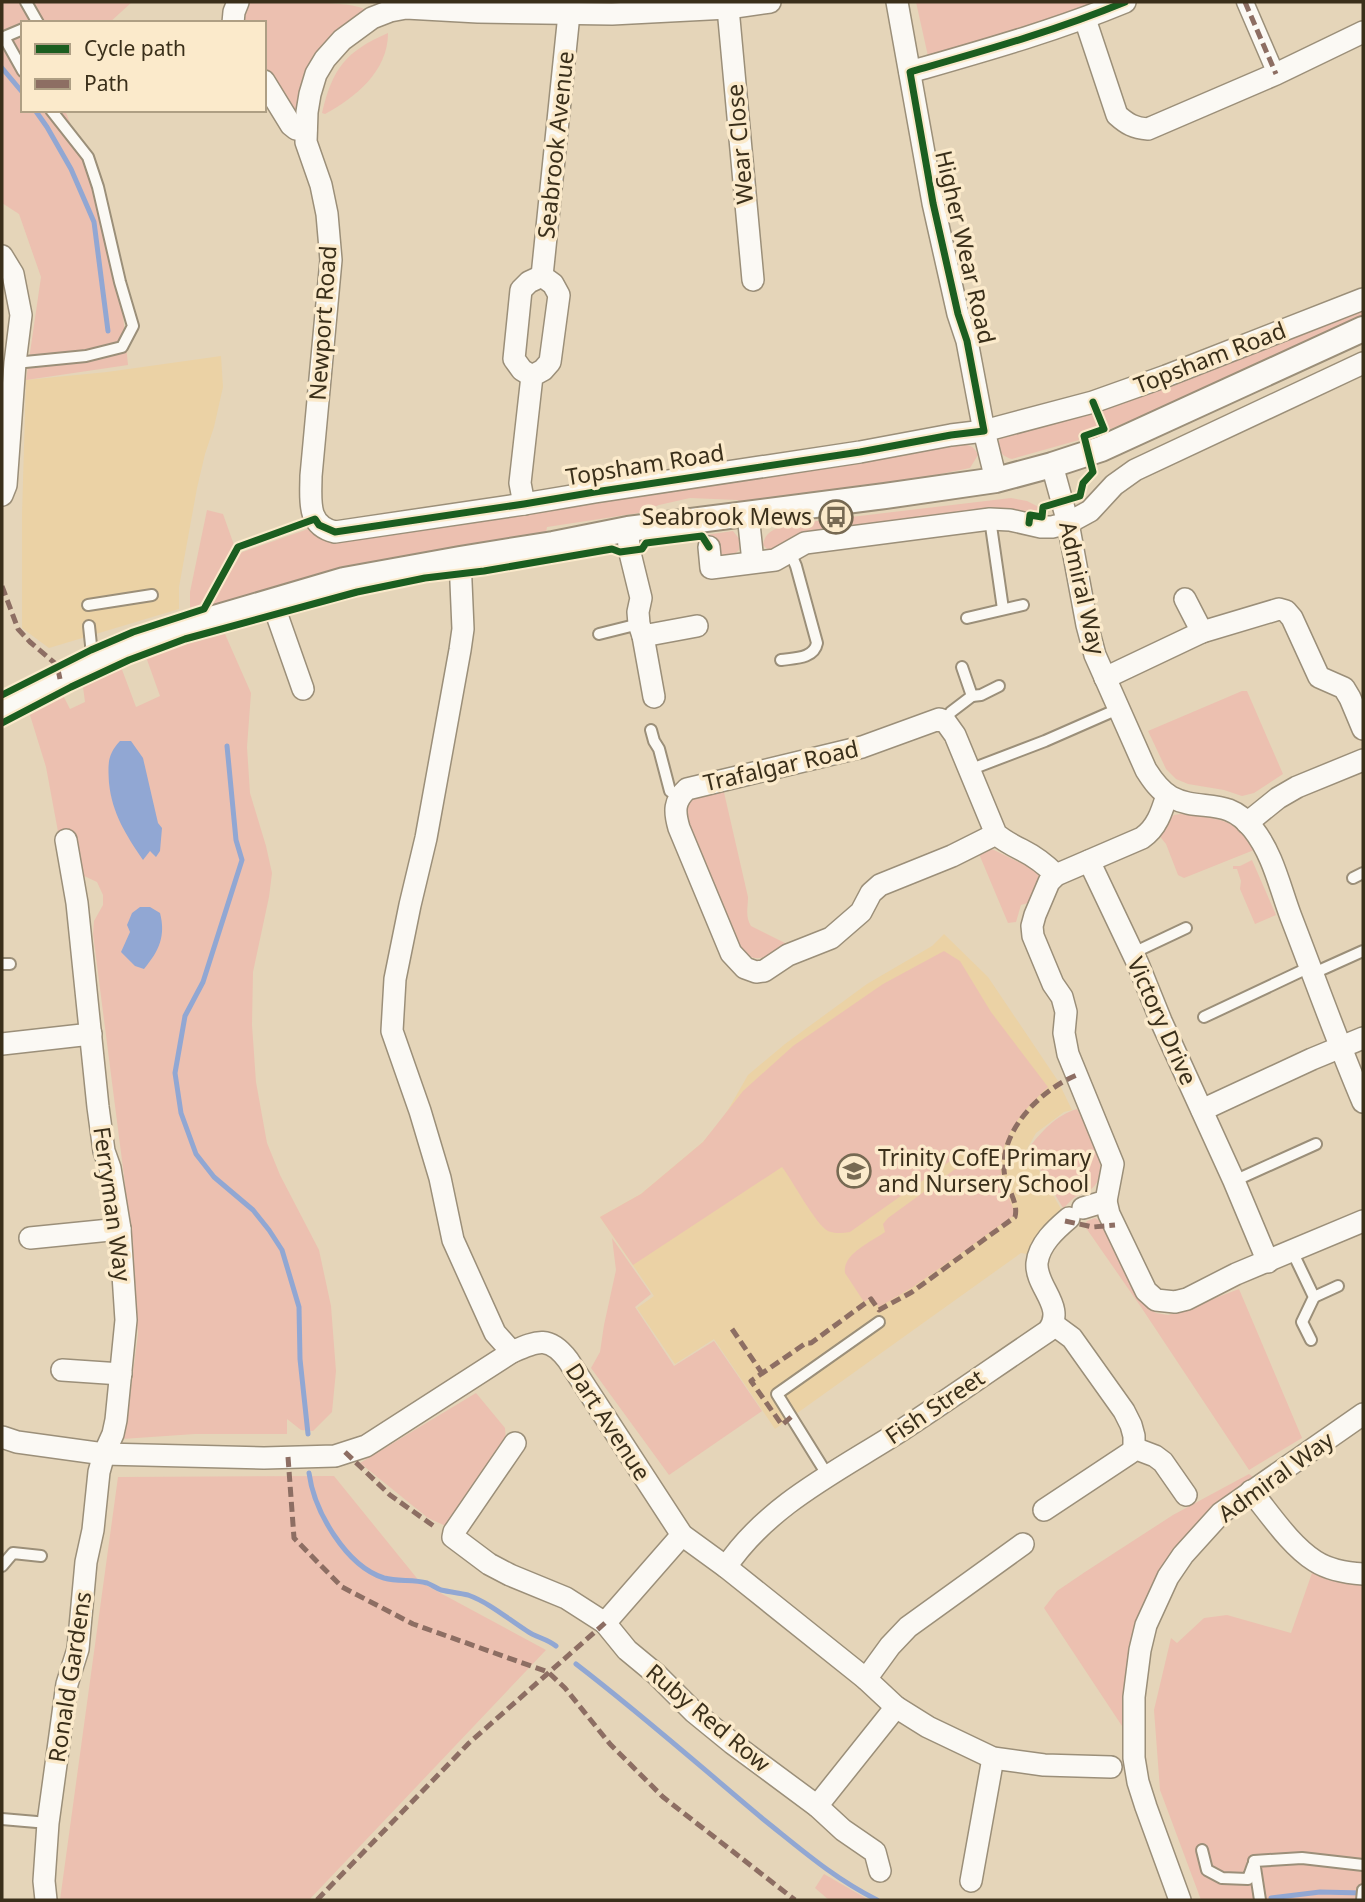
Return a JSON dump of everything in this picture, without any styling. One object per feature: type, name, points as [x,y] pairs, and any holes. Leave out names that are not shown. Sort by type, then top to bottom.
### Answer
[{"type":"street","points":[[233,21],[238,2]]},
{"type":"street","name":"Newport Road","points":[[315,519],[311,508],[311,476],[331,260],[327,214],[321,185],[306,142],[306,130],[310,94],[316,74],[325,59],[342,40],[384,6],[569,14],[612,8],[728,8],[770,2]]},
{"type":"street","name":"Higher Wear Road","points":[[897,2],[933,203],[958,314],[967,341],[996,480]]},
{"type":"street","points":[[910,72],[1014,43],[1125,2]]},
{"type":"street","points":[[1245,2],[1276,74]]},
{"type":"street","name":"Wear Close","points":[[728,8],[753,280]]},
{"type":"street","name":"Seabrook Avenue","points":[[542,276],[569,14]]},
{"type":"street","points":[[1085,19],[1117,115],[1136,128],[1147,129],[1276,74],[1363,32]]},
{"type":"street","points":[[266,84],[290,125],[306,130]]},
{"type":"street","points":[[2,256],[13,274],[21,315],[7,476],[2,495]]},
{"type":"street","points":[[542,276],[553,285],[559,295],[550,362],[532,376],[522,370],[514,359],[522,290],[528,282],[542,276]]},
{"type":"street","name":"Topsham Road","points":[[315,519],[319,526],[335,532],[984,431],[1093,402],[1363,299]]},
{"type":"street","name":"Topsham Road","points":[[2,708],[93,664],[194,624],[344,580],[628,529],[996,480],[1052,465],[1101,450],[1363,330]]},
{"type":"street","points":[[709,547],[711,568],[775,560],[805,543],[990,519],[1010,520],[1041,527],[1068,523],[1090,511],[1114,485],[1135,470],[1363,363]]},
{"type":"street","points":[[524,504],[520,483],[532,376]]},
{"type":"street","name":"Admiral Way","points":[[1052,465],[1068,523],[1087,625],[1096,655],[1146,770],[1167,795]]},
{"type":"street","points":[[748,514],[753,562]]},
{"type":"street","points":[[628,529],[629,550],[641,598],[638,612],[653,697]]},
{"type":"street","points":[[460,559],[463,629],[460,650],[426,838],[395,979],[392,1031],[440,1178],[453,1240],[495,1333],[512,1352]]},
{"type":"street","points":[[1185,599],[1202,632]]},
{"type":"street","points":[[272,601],[303,689]]},
{"type":"street","points":[[1105,678],[1202,632],[1279,609],[1286,611],[1292,618],[1319,677],[1344,688],[1363,729]]},
{"type":"street","points":[[641,630],[696,626]]},
{"type":"street","name":"Trafalgar Road","points":[[945,721],[931,721],[862,747],[687,789],[679,797],[676,817],[720,929],[731,953],[745,968],[756,972],[764,971],[788,955],[831,938],[861,912],[871,893],[880,886],[953,856],[996,834]]},
{"type":"street","points":[[945,721],[955,735],[996,834],[1005,842],[1023,850],[1056,876]]},
{"type":"street","points":[[1247,823],[1294,789],[1363,760]]},
{"type":"street","points":[[1363,1102],[1340,1048],[1267,851],[1253,828],[1233,811],[1167,795],[1158,820],[1149,833],[1056,876],[1049,882],[1035,915],[1033,936],[1053,984],[1062,997],[1066,1012],[1064,1033],[1068,1054],[1113,1164],[1106,1201],[1109,1214],[1146,1291],[1156,1300],[1175,1302],[1187,1299],[1236,1274],[1363,1221]]},
{"type":"street","name":"Ferryman Way","points":[[66,840],[84,901],[91,1034],[104,1151],[110,1168],[120,1229],[126,1320],[116,1420],[104,1454]]},
{"type":"street","name":"Victory Drive","points":[[1089,861],[1133,954],[1268,1262]]},
{"type":"street","points":[[2,1044],[91,1034]]},
{"type":"street","points":[[1202,1110],[1363,1038]]},
{"type":"street","points":[[1044,1510],[1134,1448],[1131,1424],[1124,1411],[1072,1338],[1054,1324],[1054,1311],[1037,1264],[1047,1240],[1076,1213],[1106,1201]]},
{"type":"street","points":[[30,1238],[120,1229]]},
{"type":"street","name":"Fish Street","points":[[726,1567],[755,1530],[828,1476],[933,1409],[1048,1331],[1054,1324]]},
{"type":"street","name":"Dart Avenue","points":[[2,1437],[17,1442],[104,1454],[264,1458],[335,1456],[366,1446],[512,1352],[536,1341],[551,1345],[562,1352],[681,1535],[726,1567],[866,1679],[896,1707],[928,1727],[993,1758],[1044,1765],[1111,1768]]},
{"type":"street","points":[[62,1370],[121,1374]]},
{"type":"street","name":"Admiral Way","points":[[1180,1900],[1146,1807],[1134,1758],[1134,1697],[1146,1625],[1168,1577],[1183,1555],[1221,1513],[1363,1414]]},
{"type":"street","name":"Ruby Red Row","points":[[515,1443],[454,1532],[444,1532],[489,1564],[566,1598],[605,1623],[627,1650],[694,1712],[874,1852],[880,1871]]},
{"type":"street","points":[[1134,1448],[1163,1462],[1186,1495]]},
{"type":"street","name":"Ronald Gardens","points":[[46,1900],[44,1881],[48,1824],[67,1684],[78,1649],[86,1562],[104,1454]]},
{"type":"street","points":[[1251,1491],[1278,1525],[1315,1561],[1339,1571],[1363,1574]]},
{"type":"street","points":[[605,1623],[681,1535]]},
{"type":"street","points":[[866,1679],[908,1627],[1023,1544]]},
{"type":"street","points":[[817,1806],[896,1707]]},
{"type":"street","points":[[971,1881],[993,1758]]},
{"type":"lane","points":[[26,2],[37,21]]},
{"type":"lane","points":[[21,30],[3,37],[21,68]]},
{"type":"lane","points":[[15,363],[86,356],[122,347],[133,326],[88,157],[53,112]]},
{"type":"lane","points":[[990,519],[1003,609]]},
{"type":"lane","points":[[781,660],[811,654],[816,650],[817,643],[790,552]]},
{"type":"lane","points":[[88,606],[152,595]]},
{"type":"lane","points":[[967,618],[1023,605]]},
{"type":"lane","points":[[89,626],[93,664]]},
{"type":"lane","points":[[599,634],[641,630]]},
{"type":"lane","points":[[962,667],[972,696]]},
{"type":"lane","points":[[945,721],[951,712],[972,696],[981,695],[999,686]]},
{"type":"lane","points":[[969,770],[1118,709]]},
{"type":"lane","points":[[650,730],[659,749],[670,791],[679,797]]},
{"type":"lane","points":[[1133,954],[1186,928]]},
{"type":"lane","points":[[1204,1017],[1363,951]]},
{"type":"lane","points":[[1234,1181],[1316,1144]]},
{"type":"lane","points":[[1292,1251],[1314,1297]]},
{"type":"lane","points":[[1311,1340],[1302,1322],[1314,1297],[1338,1286]]},
{"type":"lane","points":[[828,1476],[777,1394],[879,1322]]},
{"type":"lane","points":[[2,1566],[13,1553],[41,1556]]},
{"type":"lane","points":[[2,1819],[48,1824]]},
{"type":"lane","points":[[1202,1850],[1207,1870],[1223,1878],[1248,1878],[1254,1861]]},
{"type":"lane","points":[[1254,1861],[1302,1858],[1363,1865]]},
{"type":"lane","points":[[1254,1861],[1260,1900]]},
{"type":"lane","points":[[1362,1900],[1363,1890]]},
{"type":"shaded area","points":[[2,2],[132,2],[111,21],[21,21],[21,112],[66,112],[91,177],[118,264],[128,365],[26,380],[41,277],[19,214],[2,203]]},
{"type":"shaded area","points":[[248,2],[328,3],[366,10],[313,59],[304,75],[293,115],[266,70],[266,21],[243,21]]},
{"type":"shaded area","points":[[916,2],[1094,2],[928,56]]},
{"type":"shaded area","points":[[388,33],[383,59],[368,81],[348,100],[325,114],[322,113],[331,84],[343,63],[361,47]]},
{"type":"shaded area","points":[[1363,306],[1363,318],[1241,374],[1108,430],[1100,412],[1104,407],[1172,386]]},
{"type":"shaded area","points":[[221,356],[223,387],[197,488],[179,587],[179,609],[49,648],[22,628],[26,380]]},
{"type":"shaded area","points":[[1090,411],[1098,428],[1078,435],[1079,440],[1012,459],[1002,454],[998,448],[1001,437]]},
{"type":"shaded area","points":[[953,444],[974,448],[978,455],[970,468],[857,491],[740,505],[738,500],[690,498],[639,513],[547,527],[546,532],[213,606],[212,602],[240,553],[311,528]]},
{"type":"shaded area","points":[[1011,498],[1039,507],[1038,513],[1027,511],[1025,516],[777,550],[768,550],[763,545],[770,533],[792,524]]},
{"type":"shaded area","points":[[207,510],[223,514],[234,545],[201,606],[190,609],[190,592]]},
{"type":"shaded area","points":[[733,531],[740,540],[739,550],[731,557],[720,557],[705,535]]},
{"type":"shaded area","points":[[225,634],[251,693],[247,747],[250,793],[272,873],[253,972],[252,1025],[256,1082],[267,1143],[280,1175],[319,1250],[331,1306],[336,1371],[332,1412],[313,1431],[301,1430],[287,1419],[287,1434],[195,1434],[122,1439],[138,1334],[124,1176],[93,934],[94,921],[103,905],[103,895],[97,882],[82,875],[59,837],[46,767],[29,712],[63,695],[70,709],[85,702],[83,687],[121,667],[136,707],[160,696],[146,657]]},
{"type":"shaded area","points":[[1247,691],[1283,774],[1254,793],[1242,796],[1176,779],[1166,769],[1148,731]]},
{"type":"shaded area","points":[[723,788],[748,897],[749,922],[751,926],[789,945],[764,957],[749,956],[738,945],[689,823],[689,803],[700,795]]},
{"type":"shaded area","points":[[1174,815],[1214,818],[1233,825],[1248,839],[1254,850],[1184,878],[1178,875],[1166,844],[1158,834]]},
{"type":"shaded area","points":[[992,849],[1033,869],[1039,876],[1028,903],[1021,905],[1016,922],[1008,923],[979,854]]},
{"type":"shaded area","points":[[1252,860],[1276,915],[1255,924],[1240,889],[1241,881],[1237,869],[1233,869],[1233,866],[1240,866]]},
{"type":"shaded area","name":"Trinity CofE Primary and Nursery School","points":[[944,934],[988,977],[1058,1081],[1072,1110],[1064,1112],[1036,1133],[1027,1149],[1061,1209],[1042,1227],[1027,1254],[1021,1253],[775,1429],[714,1339],[675,1364],[637,1308],[654,1296],[600,1217],[641,1194],[703,1142],[724,1117],[748,1075],[785,1044],[867,984],[932,946]]},
{"type":"shaded area","points":[[944,951],[960,961],[991,1012],[1048,1087],[1022,1114],[1005,1145],[1001,1175],[1014,1211],[1013,1216],[913,1287],[879,1307],[872,1297],[864,1302],[845,1273],[848,1260],[859,1249],[885,1232],[883,1224],[888,1218],[969,1159],[963,1152],[850,1232],[842,1233],[831,1232],[823,1227],[782,1167],[633,1265],[600,1217],[641,1194],[703,1142],[743,1091],[793,1046],[883,984]]},
{"type":"shaded area","points":[[1077,1109],[1093,1138],[1100,1162],[1100,1173],[1090,1190],[1075,1197],[1063,1208],[1028,1149],[1056,1120]]},
{"type":"shaded area","points":[[1095,1218],[1102,1222],[1143,1304],[1156,1313],[1168,1315],[1239,1289],[1302,1438],[1249,1470],[1084,1225]]},
{"type":"shaded area","points":[[612,1238],[651,1294],[635,1307],[674,1366],[714,1341],[762,1411],[669,1475],[591,1368],[600,1352],[616,1270]]},
{"type":"shaded area","points":[[476,1393],[505,1428],[506,1441],[448,1527],[428,1518],[360,1463]]},
{"type":"shaded area","points":[[1249,1474],[1254,1478],[1194,1526],[1172,1555],[1126,1726],[1122,1726],[1044,1608],[1057,1591],[1085,1572],[1173,1515]]},
{"type":"shaded area","points":[[334,1476],[420,1582],[546,1650],[309,1900],[60,1900],[118,1477]]},
{"type":"shaded area","points":[[1312,1573],[1337,1582],[1363,1585],[1363,1900],[1201,1900],[1160,1790],[1154,1710],[1171,1638],[1177,1643],[1204,1618],[1227,1615],[1291,1633]]},
{"type":"shaded area","points":[[824,1874],[869,1900],[829,1900],[815,1888]]},
{"type":"water","points":[[120,741],[131,741],[143,758],[158,823],[162,828],[160,851],[156,857],[150,851],[143,860],[126,833],[113,804],[109,765],[111,755]]},
{"type":"water","points":[[140,907],[150,907],[160,913],[162,921],[160,943],[144,969],[135,966],[121,952],[130,932],[127,925],[132,913]]},
{"type":"waterway","points":[[2,68],[21,91]]},
{"type":"waterway","points":[[36,112],[71,169],[94,222],[108,331]]},
{"type":"waterway","points":[[227,746],[236,840],[242,860],[203,982],[185,1016],[175,1073],[181,1113],[196,1154],[214,1177],[253,1210],[282,1250],[299,1307],[300,1359],[308,1434]]},
{"type":"waterway","points":[[309,1473],[317,1504],[334,1535],[345,1550],[370,1572],[384,1578],[427,1583],[441,1590],[476,1598],[556,1646]]},
{"type":"waterway","points":[[576,1664],[804,1852],[877,1900]]},
{"type":"waterway","points":[[1271,1898],[1320,1892],[1363,1893]]},
{"type":"marked path","points":[[1245,2],[1276,74]]},
{"type":"marked path","points":[[2,586],[18,629],[57,665],[60,679]]},
{"type":"marked path","points":[[791,1417],[782,1425],[751,1381],[806,1343],[811,1343],[871,1299],[879,1310],[912,1292],[1015,1217],[1015,1205],[1004,1170],[1009,1140],[1026,1112],[1038,1100],[1077,1075]]},
{"type":"marked path","points":[[1065,1221],[1093,1227],[1115,1225]]},
{"type":"marked path","points":[[732,1329],[762,1373]]},
{"type":"marked path","points":[[345,1452],[390,1495],[435,1527]]},
{"type":"marked path","points":[[288,1457],[294,1538],[342,1587],[413,1624],[548,1672],[565,1688],[610,1744],[663,1797],[795,1900]]},
{"type":"marked path","points":[[317,1900],[469,1743],[605,1623]]},
{"type":"cycle path","points":[[2,695],[133,632],[204,609],[238,547],[315,519],[319,525],[335,532],[984,431],[967,341],[958,314],[933,203],[910,72],[1045,31],[1125,2]]},
{"type":"cycle path","points":[[1029,523],[1030,515],[1042,517],[1043,507],[1080,496],[1083,483],[1093,472],[1084,436],[1104,429],[1093,402]]},
{"type":"cycle path","points":[[2,723],[129,660],[185,639],[357,592],[425,578],[484,571],[612,549],[620,552],[642,549],[646,543],[702,536],[709,547]]},
{"type":"place","name":"Seabrook Mews","points":[[836,517]]},
{"type":"place","name":"Trinity CofE Primary and Nursery School","points":[[854,1171]]}]
